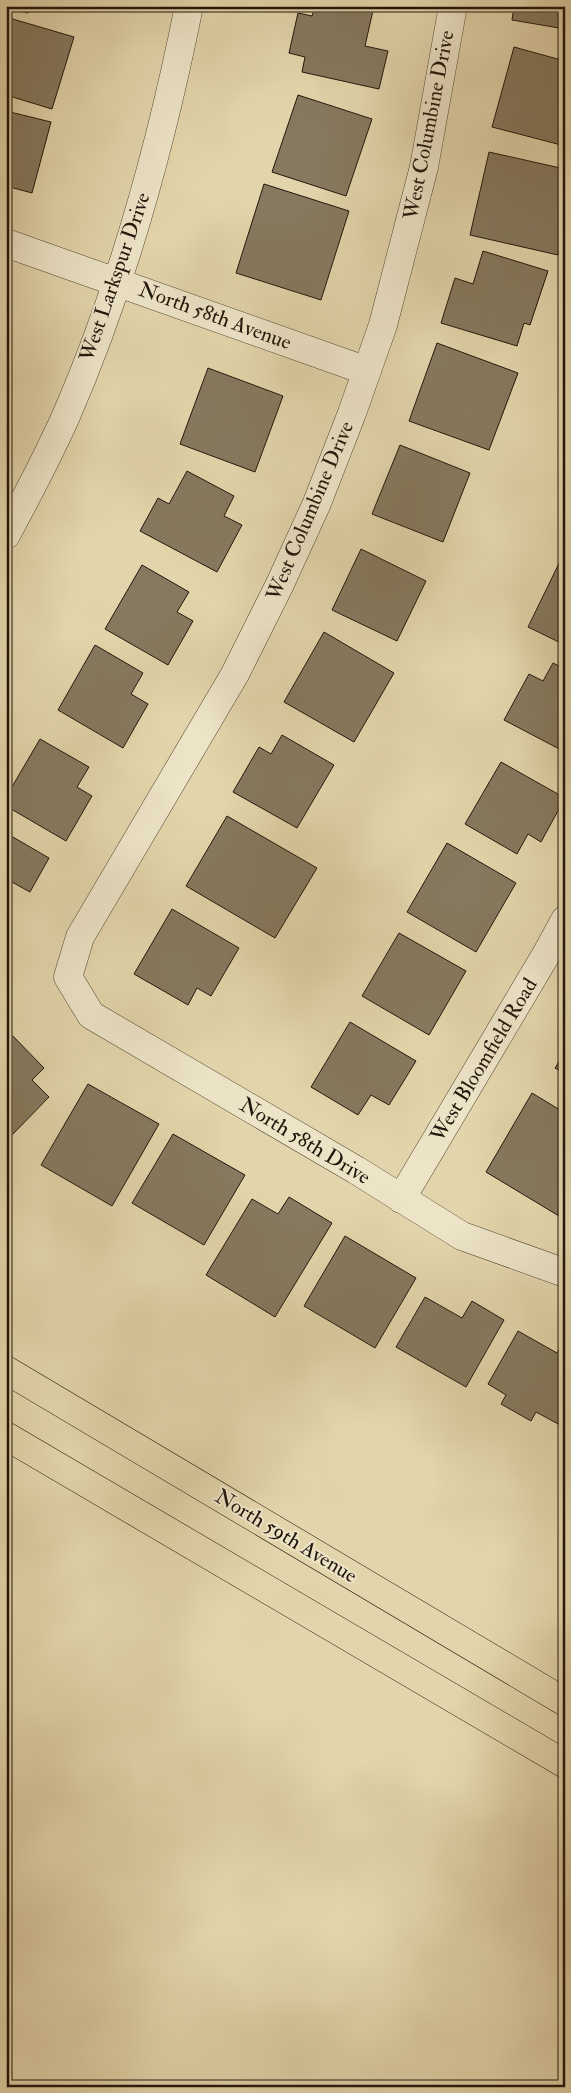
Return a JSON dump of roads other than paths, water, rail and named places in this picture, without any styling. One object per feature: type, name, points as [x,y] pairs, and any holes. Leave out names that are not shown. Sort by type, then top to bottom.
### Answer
[{"type":"main road","name":"North 59th Avenue","points":[[6,1370],[565,1702]]},
{"type":"main road","points":[[6,1436],[565,1764]]},
{"type":"street","name":"West Larkspur Drive","points":[[6,535],[66,416],[117,282],[136,222],[172,90],[188,6]]},
{"type":"street","name":"West Columbine Drive","points":[[68,977],[80,937],[235,674],[317,504],[367,371],[382,325],[424,167],[453,6]]},
{"type":"street","name":"North 58th Avenue","points":[[6,243],[367,371]]},
{"type":"street","name":"West Bloomfield Road","points":[[401,1199],[565,920]]},
{"type":"street","name":"North 58th Drive","points":[[68,977],[91,1015],[356,1170],[462,1236],[565,1273]]}]
